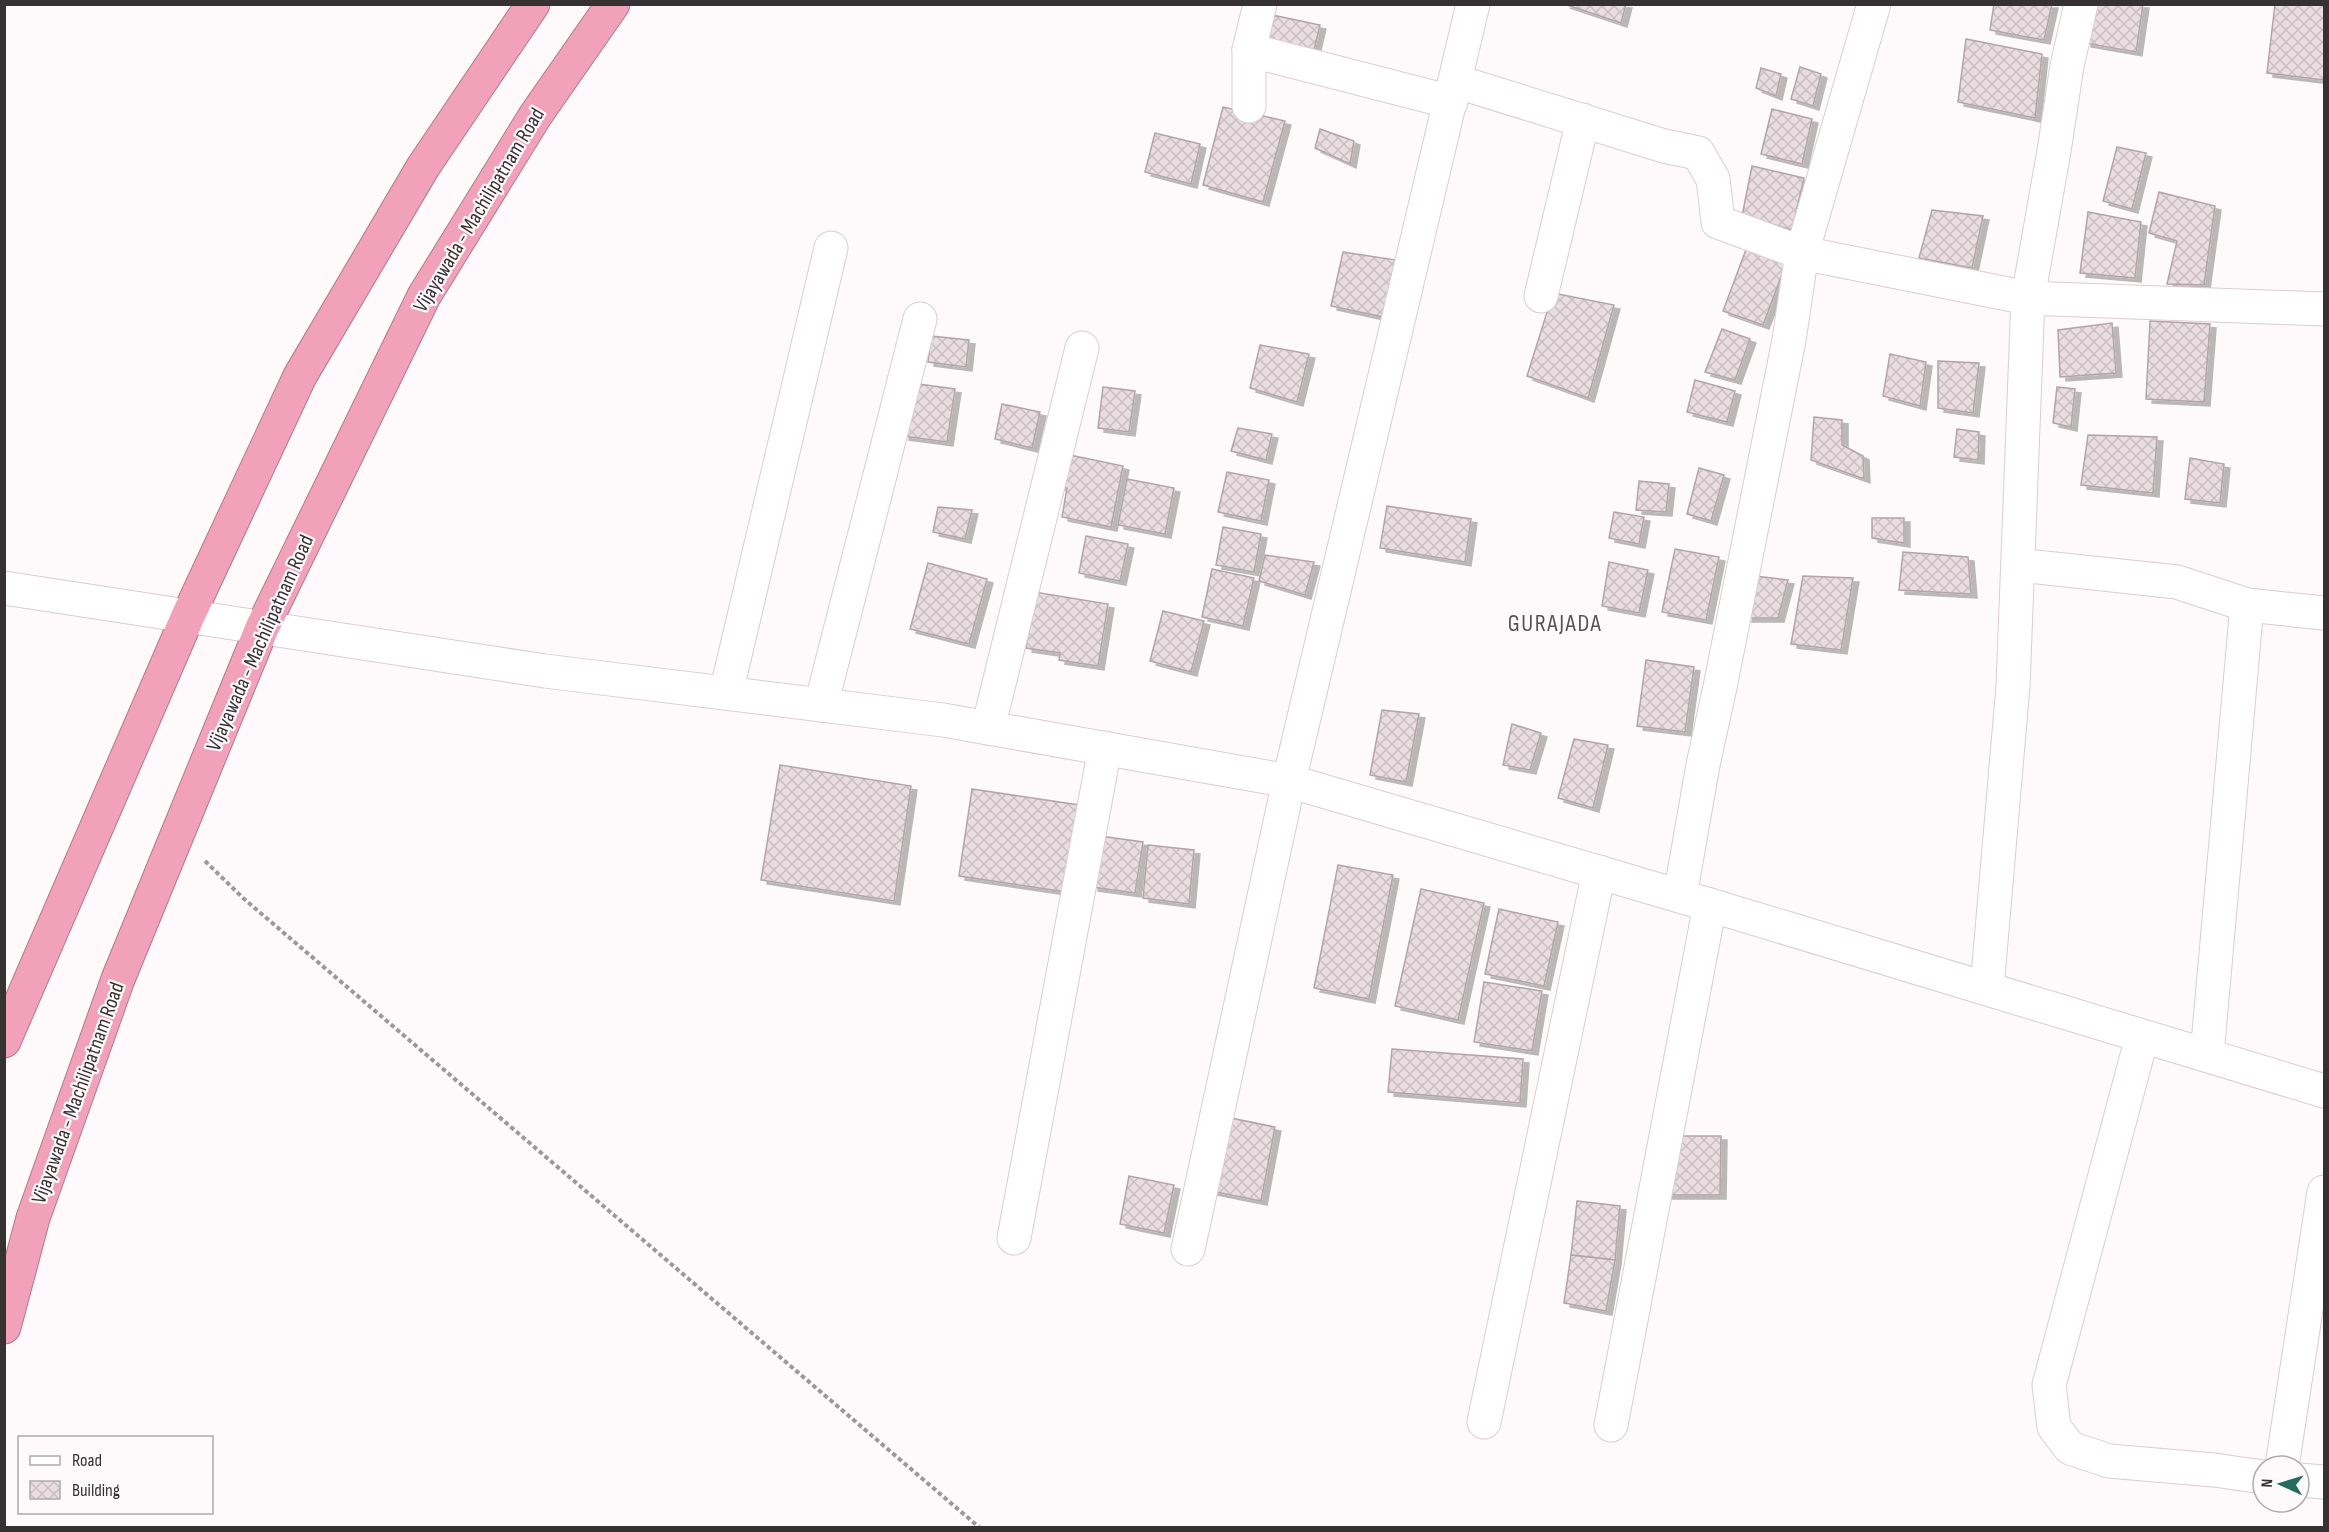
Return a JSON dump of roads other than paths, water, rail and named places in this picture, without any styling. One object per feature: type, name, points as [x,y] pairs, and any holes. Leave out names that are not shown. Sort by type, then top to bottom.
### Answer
[{"type":"highway","points":[[4,1041],[188,616],[300,376],[423,167],[533,4]]},
{"type":"highway","name":"Vijayawada - Machilipatnam Road","points":[[4,1327],[33,1218],[118,980],[262,628],[424,296],[535,116],[613,4]]},
{"type":"street","points":[[1249,106],[1249,50],[1260,4]]},
{"type":"street","points":[[1188,1249],[1289,781],[1473,4]]},
{"type":"street","points":[[1611,1425],[1695,900],[1703,765],[1789,340],[1802,254],[1874,4]]},
{"type":"street","points":[[1987,988],[2007,777],[2013,686],[2028,298],[2067,66],[2081,4]]},
{"type":"street","points":[[1249,50],[1583,120],[1664,146],[1698,153],[1713,179],[1718,222],[1802,254],[2028,298],[2325,309]]},
{"type":"street","points":[[1541,296],[1583,120]]},
{"type":"street","points":[[726,693],[831,248]]},
{"type":"street","points":[[821,705],[920,318]]},
{"type":"street","points":[[988,728],[1082,348]]},
{"type":"street","points":[[2018,564],[2177,582],[2247,605],[2325,613]]},
{"type":"street","points":[[4,588],[545,671],[943,720],[1289,781],[1695,900],[2325,1091]]},
{"type":"street","points":[[2207,1055],[2247,605]]},
{"type":"street","points":[[1014,1238],[1105,748]]},
{"type":"street","points":[[1484,1422],[1599,872]]},
{"type":"street","points":[[2142,1037],[2049,1385],[2054,1427],[2070,1448],[2109,1461],[2251,1475]]},
{"type":"street","points":[[2284,1454],[2325,1192]]},
{"type":"district","name":"GURAJADA","points":[[1555,623]]}]
